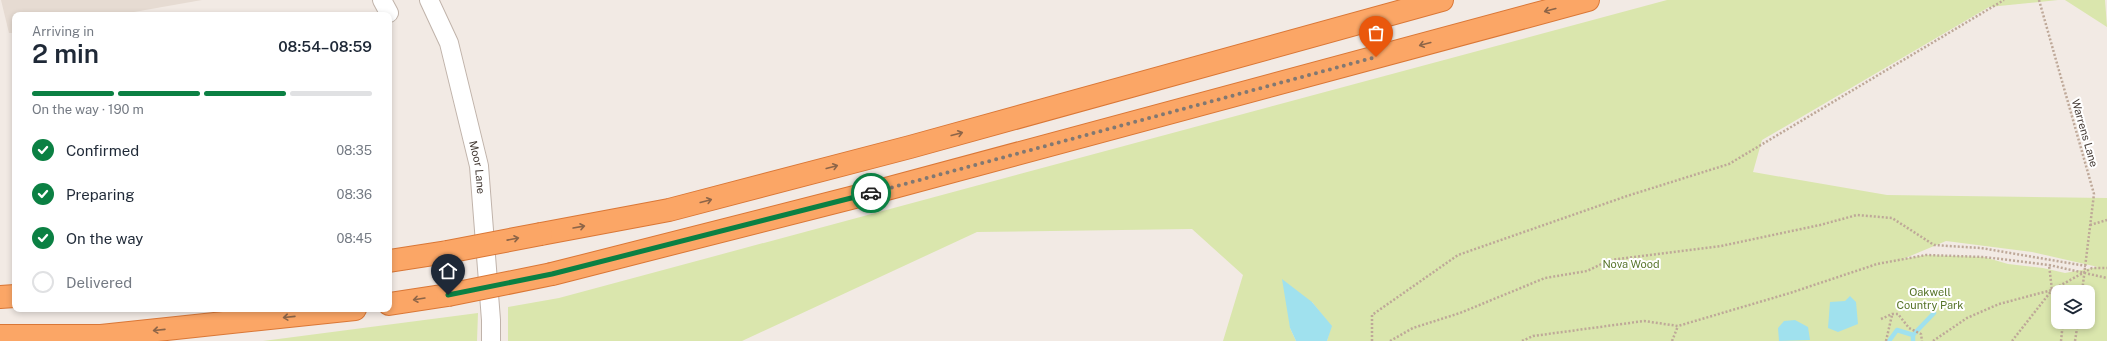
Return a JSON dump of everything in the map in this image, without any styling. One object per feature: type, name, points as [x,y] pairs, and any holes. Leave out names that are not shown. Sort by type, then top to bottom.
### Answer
[{"type":"highway","points":[[392,261],[447,252],[669,210],[910,147],[1442,0]]},
{"type":"highway","points":[[392,304],[448,295],[552,274],[890,188],[1588,0]]},
{"type":"highway","points":[[0,297],[12,296]]},
{"type":"highway","points":[[0,336],[101,336],[327,312]]},
{"type":"street","name":"Moor Lane","points":[[429,0],[449,43],[479,166],[491,320],[491,341]]},
{"type":"path","points":[[1372,341],[1372,315],[1458,255],[1627,196],[1729,164],[2004,0]]},
{"type":"path","name":"Warrens Lane","points":[[2039,0],[2094,194],[2083,285]]},
{"type":"path","points":[[1390,341],[1413,328],[1460,312],[1545,278],[1587,271],[1610,260],[1721,246],[1820,225],[1857,215],[1892,218],[1934,245],[1981,248],[2086,266]]},
{"type":"path","points":[[2090,225],[2107,220]]},
{"type":"path","points":[[1522,341],[1533,336],[1644,321],[1678,326],[1790,293],[1870,266],[1926,255],[1984,257],[2049,265],[2107,278]]},
{"type":"path","points":[[2049,265],[2052,275],[2052,285]]},
{"type":"path","points":[[2062,285],[2099,267],[2107,268]]},
{"type":"path","points":[[1935,341],[1967,318],[1999,304],[2051,290]]},
{"type":"path","points":[[2012,341],[2051,291]]},
{"type":"path","points":[[1881,319],[1898,314],[1909,328],[1921,334],[1922,341]]},
{"type":"path","points":[[1886,341],[1892,316]]},
{"type":"path","points":[[1672,341],[1678,326]]},
{"type":"path","points":[[2061,341],[2062,329]]},
{"type":"path","points":[[2075,341],[2077,329]]},
{"type":"shaded area","points":[[1,0],[202,0],[134,12],[12,12],[12,33],[9,33]]},
{"type":"green space","points":[[1667,0],[2058,0],[1989,7],[1762,140],[1753,172],[1887,195],[2107,198],[2107,341],[1327,341],[1331,326],[1312,302],[1290,328],[1296,341],[1223,341],[1243,275],[1192,229],[977,232],[742,341],[508,341],[508,307],[559,298]],"holes":[[[1946,241],[2032,252],[2098,267],[2065,273],[2043,268],[2008,264],[1984,257],[1926,255],[1903,259]]]},
{"type":"green space","points":[[2065,0],[2105,0],[2107,27]]},
{"type":"green space","points":[[478,313],[477,341],[263,341]]},
{"type":"water","points":[[1282,279],[1312,302],[1332,326],[1327,341],[1296,341],[1290,328]]},
{"type":"water","points":[[1850,296],[1856,302],[1858,324],[1838,332],[1828,328],[1830,302],[1845,301]]},
{"type":"water","points":[[1795,320],[1808,327],[1810,340],[1779,341],[1778,328],[1784,321]]},
{"type":"waterway","points":[[1913,341],[1913,335],[1934,313]]},
{"type":"waterway","points":[[1889,341],[1897,330],[1913,335]]},
{"type":"way so far","points":[[871,193],[1376,57]]},
{"type":"route","points":[[448,295],[552,274],[871,193]]},
{"type":"park label","name":"Nova Wood","points":[[1631,264]]},
{"type":"park label","name":"Oakwell Country Park","points":[[1930,298]]}]
